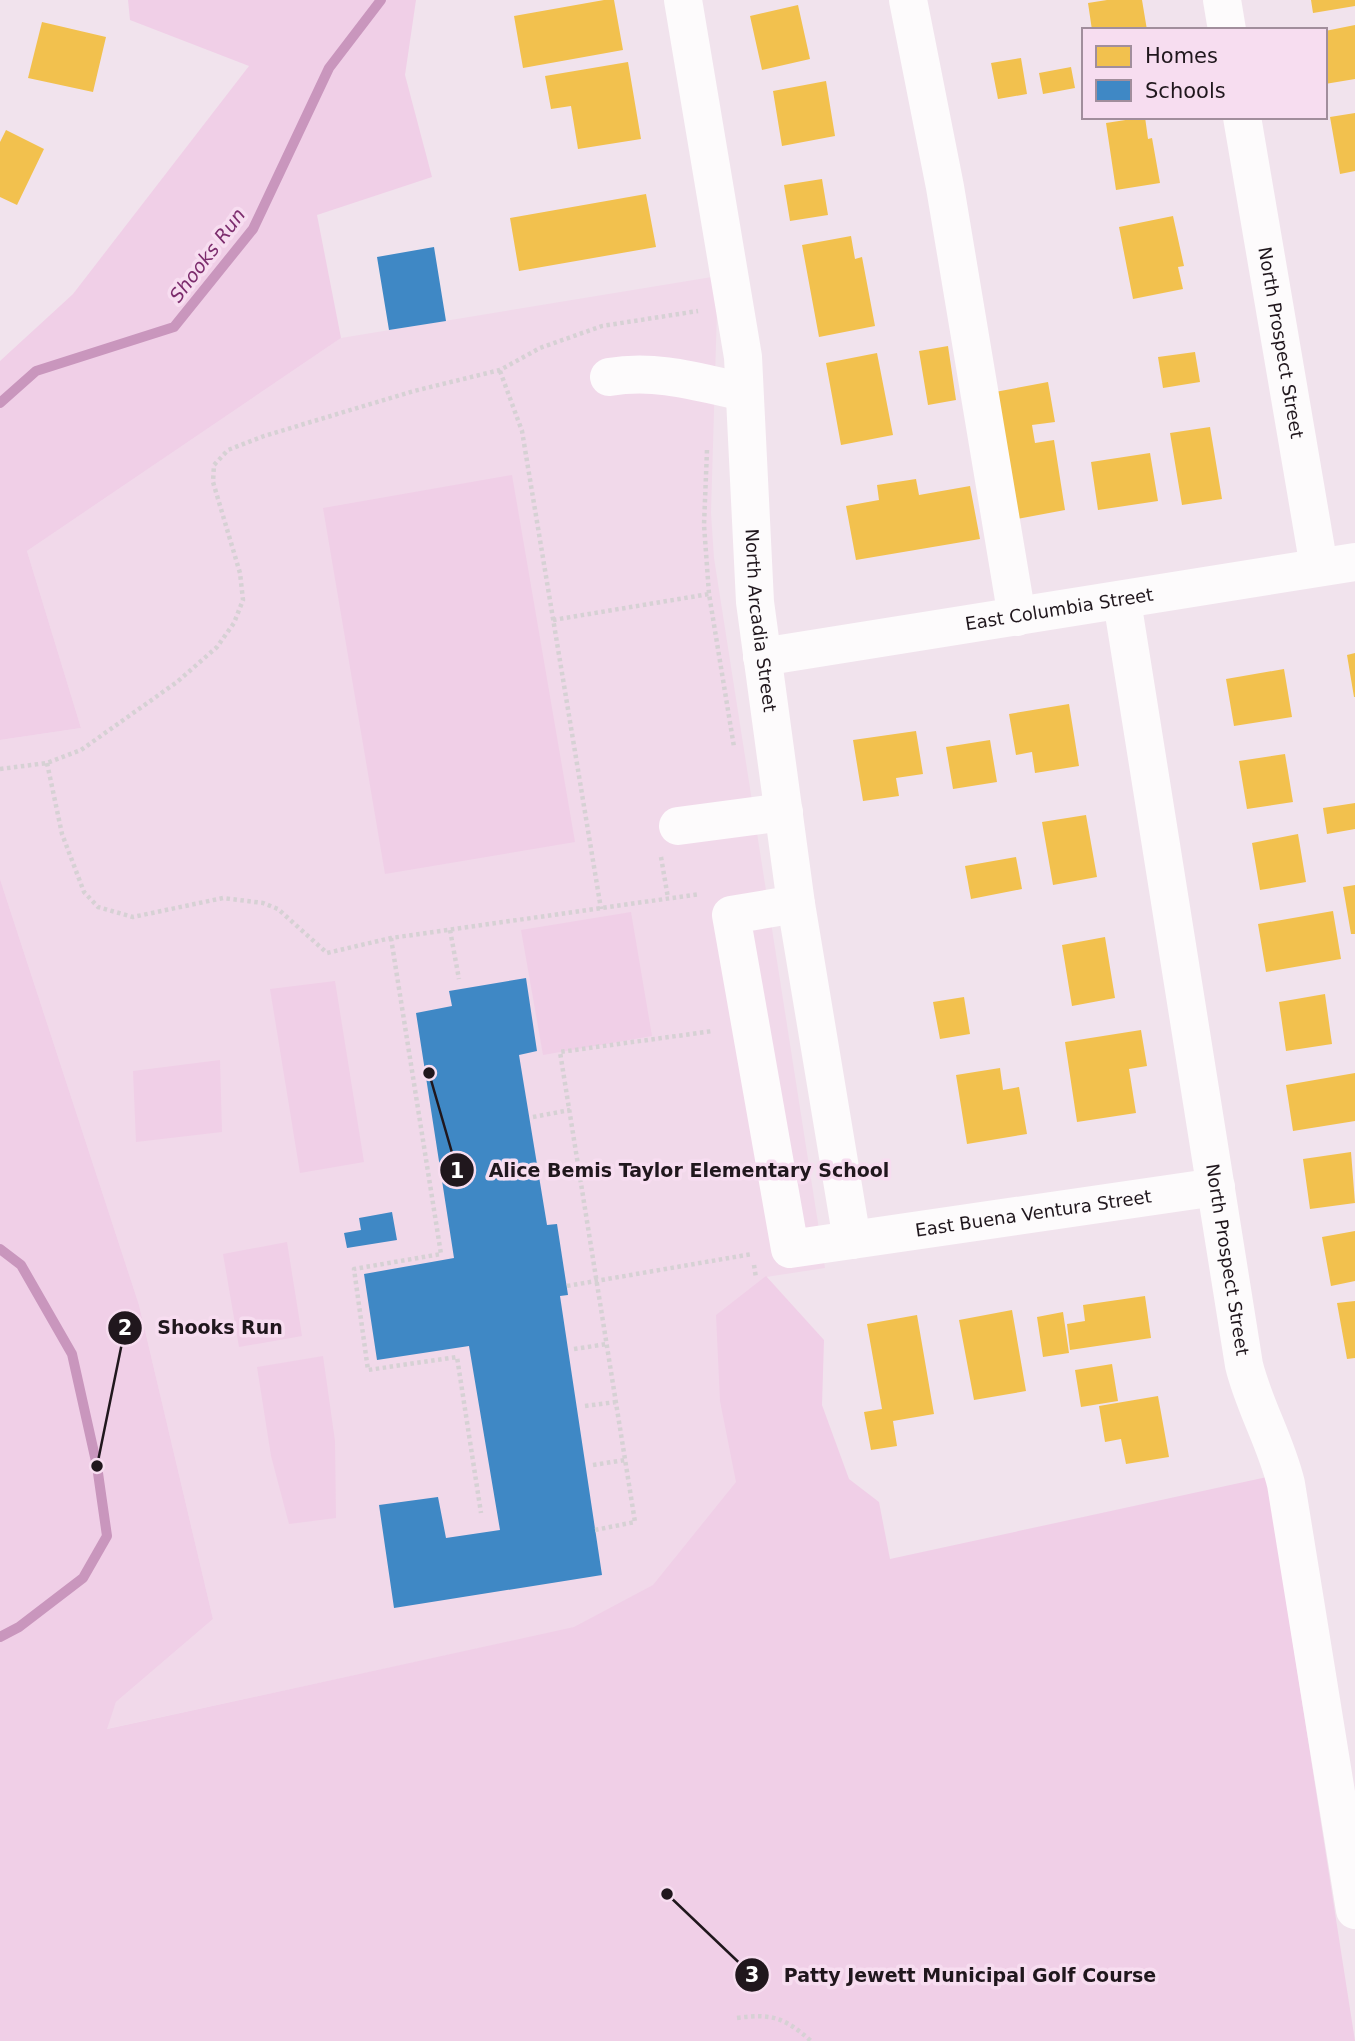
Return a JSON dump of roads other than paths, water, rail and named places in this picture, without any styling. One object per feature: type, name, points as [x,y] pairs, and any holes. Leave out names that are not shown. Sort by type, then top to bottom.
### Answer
[{"type":"street","name":"North Arcadia Street","points":[[683,0],[743,357],[755,602],[796,904],[852,1240]]},
{"type":"street","points":[[908,0],[945,187],[1017,617]]},
{"type":"street","points":[[1222,0],[1227,28]]},
{"type":"street","name":"North Prospect Street","points":[[1242,119],[1337,565]]},
{"type":"street","points":[[609,377],[638,372],[670,375],[744,392]]},
{"type":"street","name":"East Columbia Street","points":[[762,657],[1337,565]]},
{"type":"street","name":"North Prospect Street","points":[[1122,601],[1244,1365],[1250,1390],[1278,1453],[1286,1483],[1355,1910]]},
{"type":"street","points":[[669,836],[783,812]]},
{"type":"street","name":"East Buena Ventura Street","points":[[796,904],[731,915],[790,1249],[1216,1187]]},
{"type":"waterway","name":"Shooks Run","points":[[0,403],[36,371],[174,327],[253,229],[329,68],[381,0]]},
{"type":"waterway","name":"Shooks Run","points":[[0,1249],[21,1265],[72,1354],[97,1466],[107,1536],[83,1578],[19,1627],[0,1637]]},
{"type":"place","name":"Alice Bemis Taylor Elementary School","points":[[429,1073]]},
{"type":"place","name":"Shooks Run","points":[[97,1466]]},
{"type":"place","name":"Patty Jewett Municipal Golf Course","points":[[667,1894]]}]
